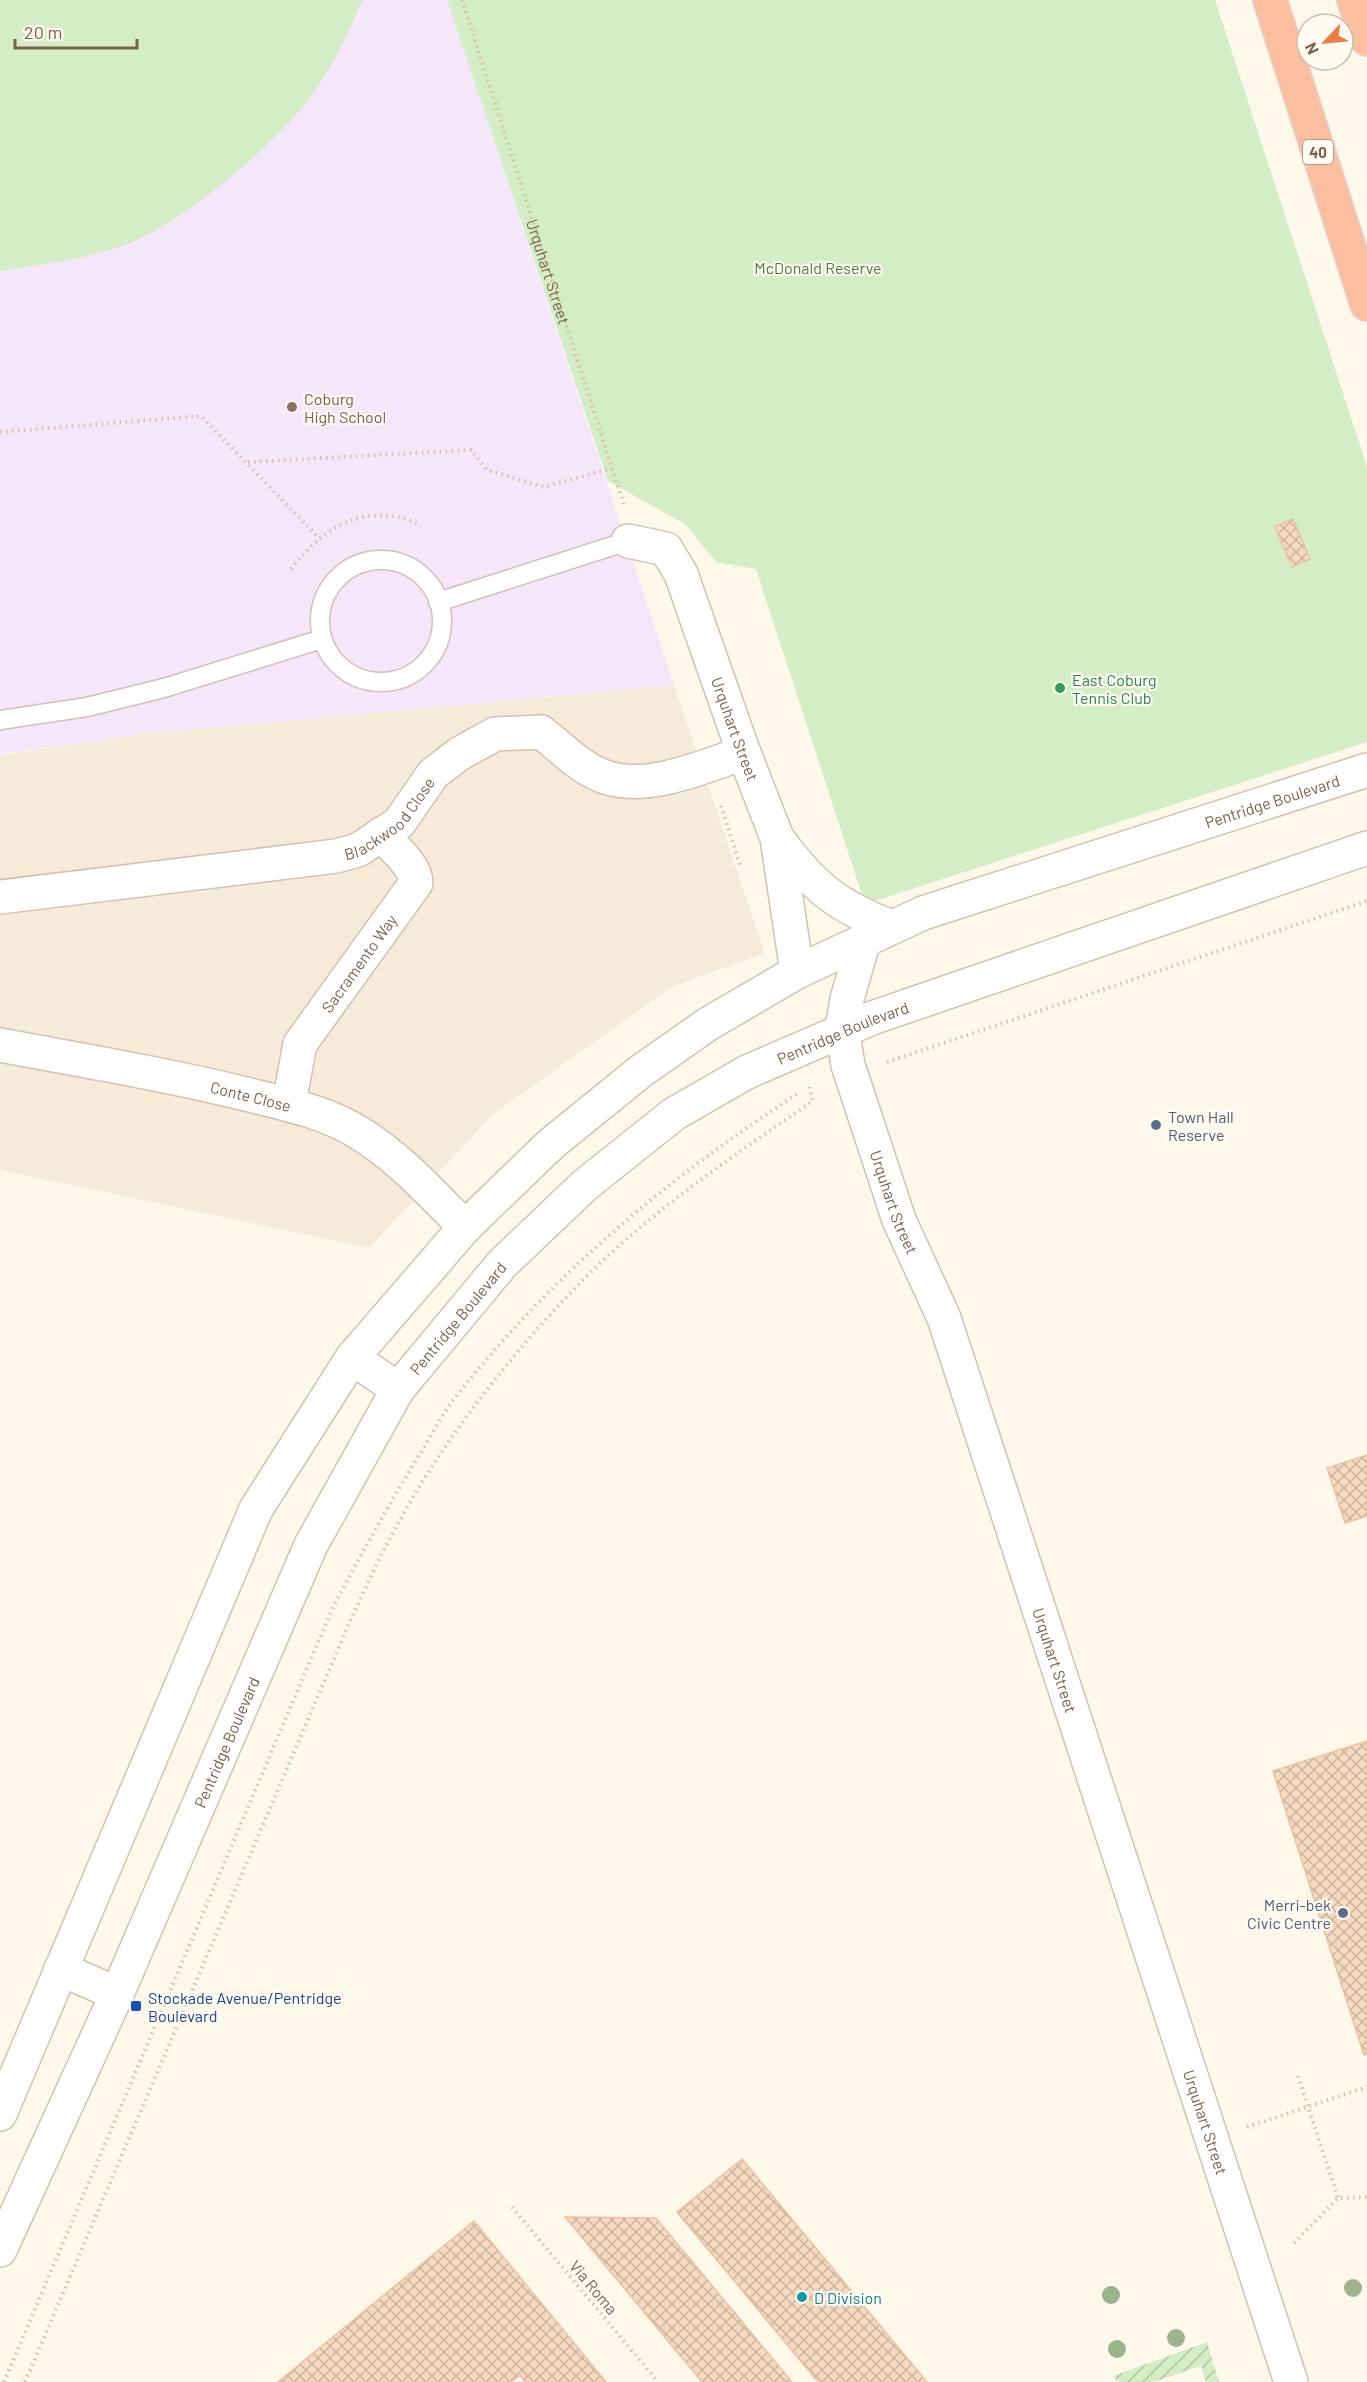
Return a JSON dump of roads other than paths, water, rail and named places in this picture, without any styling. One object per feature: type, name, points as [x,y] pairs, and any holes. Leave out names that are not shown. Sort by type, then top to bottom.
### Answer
[{"type":"highway","name":"40","points":[[1270,0],[1367,304]]},
{"type":"highway","points":[[1354,0],[1367,39]]},
{"type":"street","name":"Urquhart Street","points":[[632,542],[666,549],[681,574],[744,753],[777,838],[797,972]]},
{"type":"street","name":"Blackwood Close","points":[[0,897],[336,856],[358,850],[399,823],[433,774],[459,754],[495,734],[541,732],[574,760],[606,777],[661,780],[744,753]]},
{"type":"street","name":"Pentridge Boulevard","points":[[0,2114],[256,1509],[352,1358],[465,1227],[551,1144],[641,1071],[708,1024],[797,972],[923,913],[1072,863],[1367,770]]},
{"type":"street","name":"Sacramento Way","points":[[290,1103],[300,1044],[416,883],[416,877],[409,866],[381,834]]},
{"type":"street","name":"Urquhart Street","points":[[777,838],[795,862],[826,893],[855,913],[878,934],[847,999],[842,1029],[852,1077],[899,1220],[944,1318],[1291,2382]]},
{"type":"street","name":"Pentridge Boulevard","points":[[0,2250],[117,1994],[311,1545],[398,1389],[502,1264],[585,1185],[674,1114],[747,1072],[842,1029],[1367,848]]},
{"type":"street","name":"Conte Close","points":[[0,1045],[290,1103],[355,1130],[416,1178],[502,1264]]},
{"type":"street","points":[[352,1358],[398,1389]]},
{"type":"street","points":[[61,1969],[117,1994]]},
{"type":"lane","points":[[438,602],[632,542]]},
{"type":"lane","points":[[376,559],[397,561],[424,578],[431,586],[438,602],[442,627],[437,645],[427,661],[412,674],[395,680],[376,682],[357,677],[335,660],[322,639],[319,615],[326,594],[338,576],[355,564],[376,559]]},
{"type":"lane","points":[[0,720],[87,707],[164,688],[322,639]]},
{"type":"place","name":"Coburg High School","points":[[292,407]]},
{"type":"place","name":"East Coburg Tennis Club","points":[[1060,688]]},
{"type":"place","name":"Town Hall Reserve","points":[[1156,1125]]},
{"type":"place","name":"Merri-bek Civic Centre","points":[[1343,1913]]},
{"type":"place","name":"Stockade Avenue/Pentridge Boulevard","points":[[136,2006]]},
{"type":"place","name":"D Division","points":[[802,2297]]},
{"type":"park label","name":"McDonald Reserve","points":[[818,267]]}]
